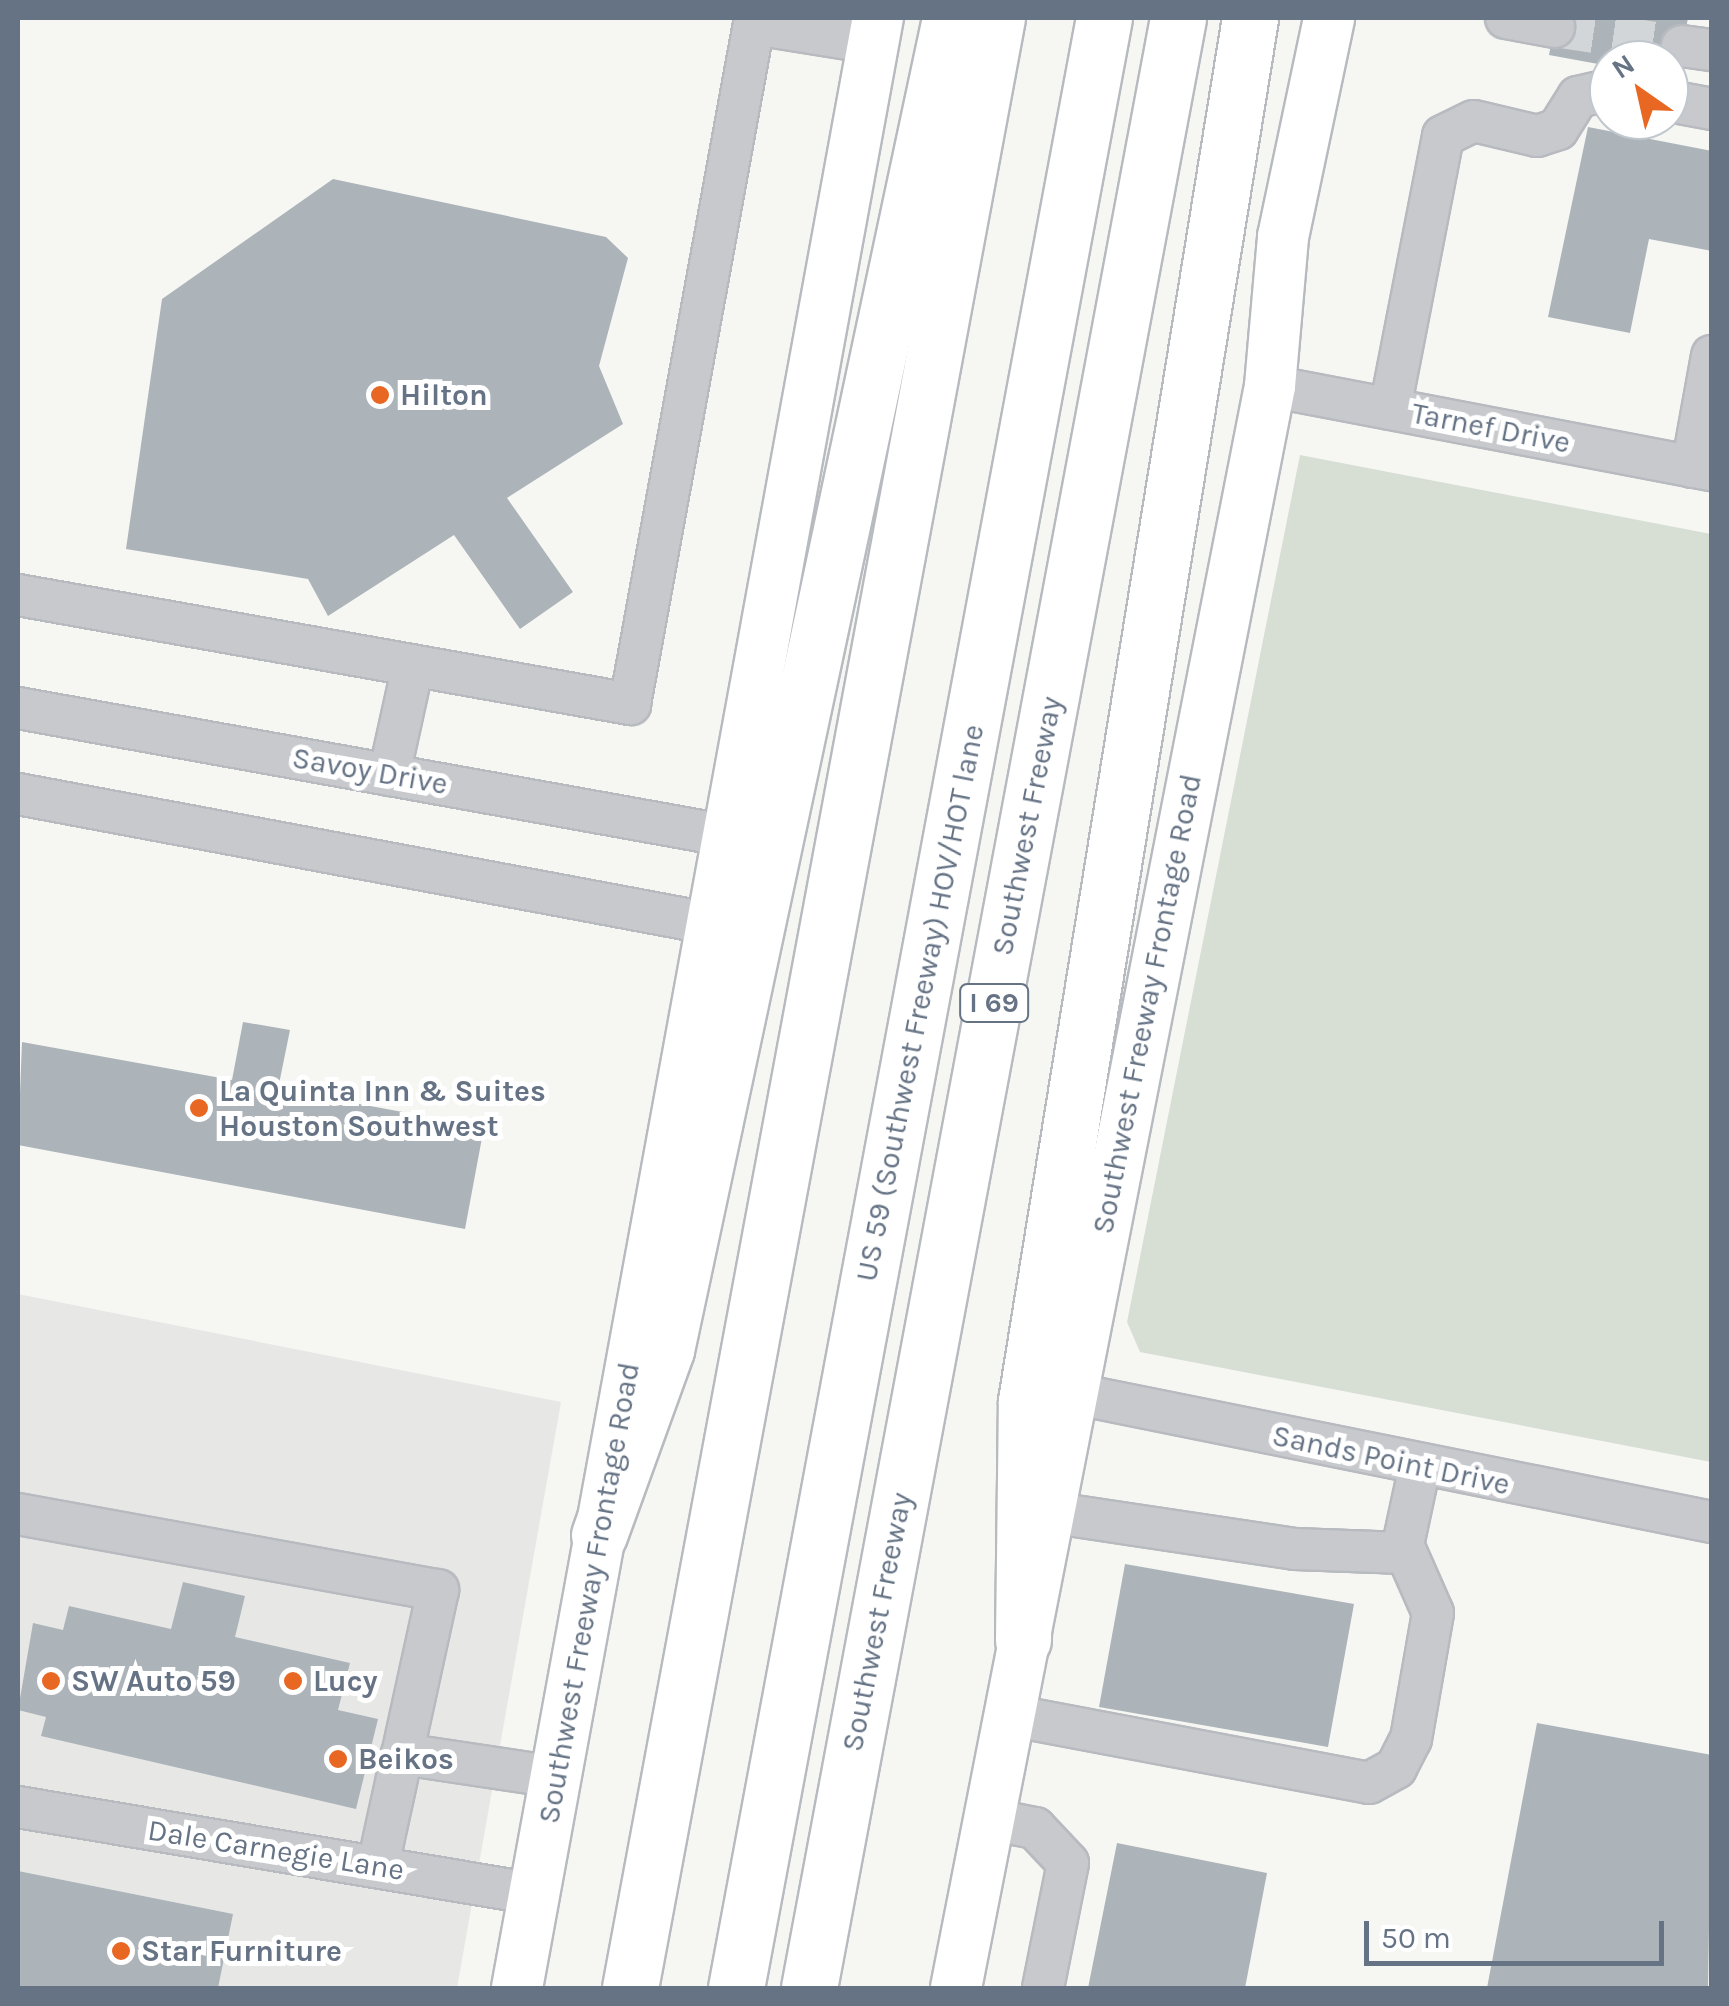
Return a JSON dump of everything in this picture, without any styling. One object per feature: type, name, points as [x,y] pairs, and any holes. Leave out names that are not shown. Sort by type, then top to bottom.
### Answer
[{"type":"highway","points":[[599,1536],[666,1350],[950,18]]},
{"type":"highway","points":[[630,1988],[997,18]]},
{"type":"highway","name":"US 59 (Southwest Freeway) HOV/HOT lane","points":[[736,1988],[1104,18]]},
{"type":"highway","name":"Southwest Freeway","points":[[809,1988],[1178,18]]},
{"type":"highway","points":[[1023,1640],[1026,1401],[1250,18]]},
{"type":"main road","name":"Southwest Freeway Frontage Road","points":[[956,1988],[1270,386],[1284,236],[1328,18]]},
{"type":"main road","name":"Southwest Freeway Frontage Road","points":[[518,1988],[723,835],[875,30]]},
{"type":"street","points":[[1506,18],[1554,28]]},
{"type":"street","points":[[18,595],[630,704],[755,21],[875,30]]},
{"type":"street","points":[[1390,409],[1442,136],[1474,120],[1537,136],[1558,129],[1578,98],[1589,95]]},
{"type":"street","points":[[1702,468],[1712,356]]},
{"type":"street","name":"Tarnef Drive","points":[[1270,386],[1702,468]]},
{"type":"street","points":[[389,775],[413,666]]},
{"type":"street","name":"Savoy Drive","points":[[18,708],[723,835]]},
{"type":"street","points":[[18,794],[708,923]]},
{"type":"street","name":"Sands Point Drive","points":[[1071,1393],[1712,1522]]},
{"type":"street","points":[[1009,1715],[1369,1783],[1396,1768],[1411,1739],[1433,1612],[1404,1553],[1420,1466]]},
{"type":"street","points":[[1048,1512],[1295,1549],[1404,1553]]},
{"type":"street","points":[[18,1514],[438,1590],[378,1866]]},
{"type":"street","points":[[402,1754],[556,1778]]},
{"type":"street","name":"Dale Carnegie Lane","points":[[18,1808],[535,1894]]},
{"type":"street","points":[[988,1819],[1035,1828],[1068,1863],[1042,1988]]},
{"type":"shaded area","points":[[1300,455],[1711,534],[1711,1462],[1140,1352],[1127,1322]]},
{"type":"shaded area","points":[[18,1294],[561,1402],[457,1988],[18,1988]]},
{"type":"building","points":[[1556,18],[1688,18],[1684,40],[1589,40],[1589,62],[1549,55]]},
{"type":"building","points":[[1588,127],[1589,140],[1655,140],[1712,151],[1712,251],[1649,239],[1630,333],[1548,317]]},
{"type":"building","name":"Hilton","points":[[333,179],[606,237],[628,258],[599,366],[623,424],[507,498],[573,592],[520,629],[454,535],[328,616],[308,579],[126,549],[162,299]]},
{"type":"building","name":"La Quinta Inn & Suites Houston Southwest","points":[[243,1022],[290,1030],[278,1089],[484,1127],[465,1229],[18,1145],[22,1042],[232,1080]]},
{"type":"building","points":[[1125,1564],[1354,1604],[1328,1747],[1099,1707]]},
{"type":"building","points":[[183,1582],[245,1596],[235,1637],[350,1663],[338,1710],[378,1719],[356,1809],[41,1736],[46,1717],[18,1710],[33,1623],[63,1630],[69,1606],[171,1629]]},
{"type":"building","points":[[1537,1723],[1712,1755],[1708,1988],[1487,1988]]},
{"type":"building","points":[[1117,1843],[1267,1873],[1245,1988],[1088,1988]]},
{"type":"building","name":"Star Furniture","points":[[18,1871],[233,1914],[218,1988],[18,1988]]},
{"type":"tunnel","points":[[1554,27],[1642,40]]},
{"type":"place","name":"Hilton","points":[[380,395]]},
{"type":"place","name":"La Quinta Inn & Suites Houston Southwest","points":[[199,1108]]},
{"type":"place","name":"SW Auto 59","points":[[51,1681]]},
{"type":"place","name":"Lucy","points":[[293,1681]]},
{"type":"place","name":"Beikos","points":[[338,1759]]},
{"type":"place","name":"Star Furniture","points":[[121,1951]]}]
